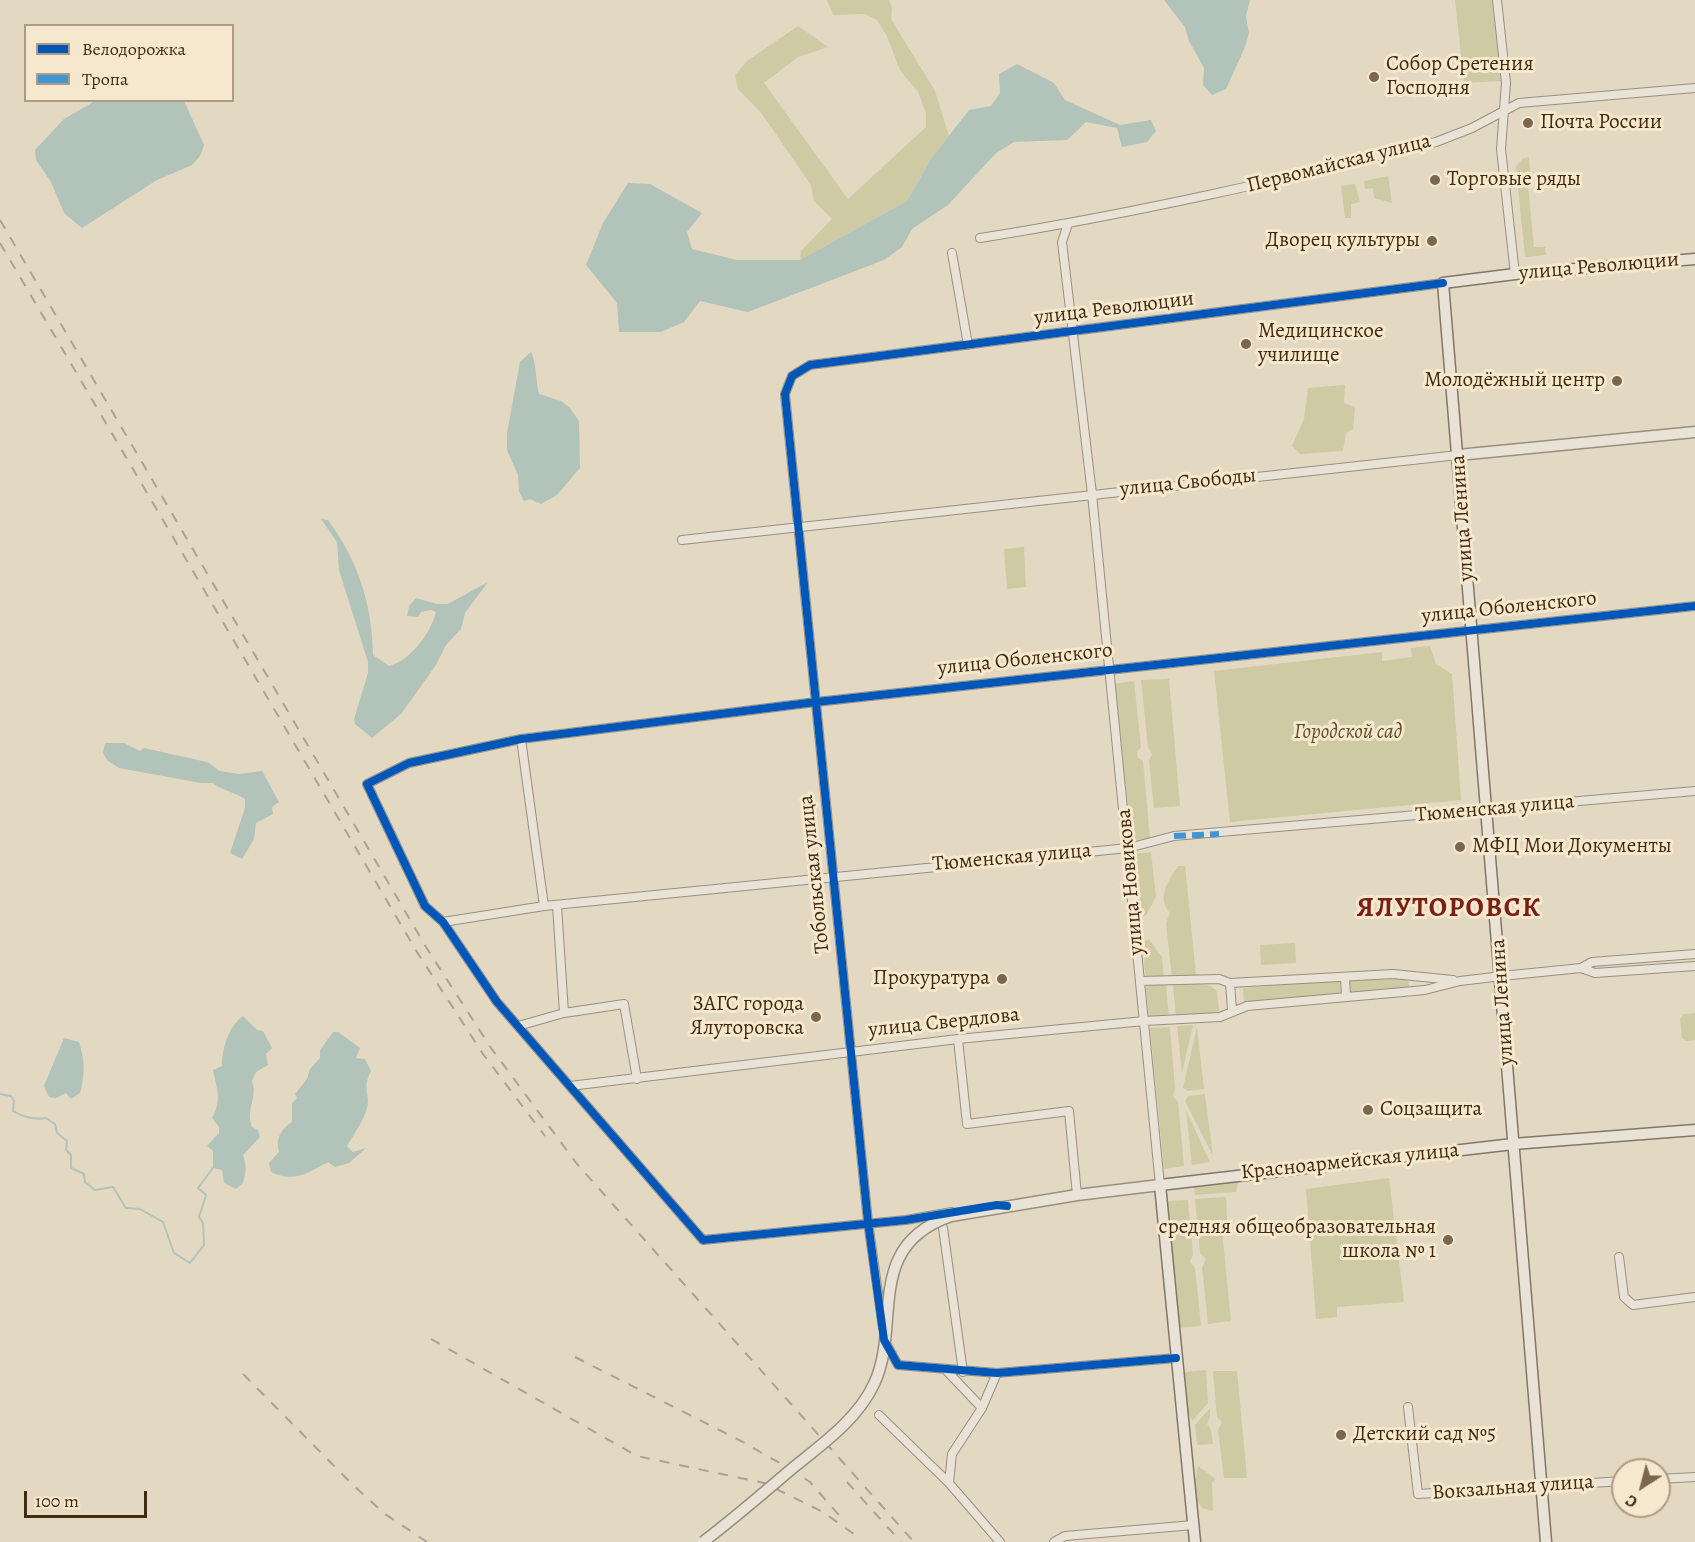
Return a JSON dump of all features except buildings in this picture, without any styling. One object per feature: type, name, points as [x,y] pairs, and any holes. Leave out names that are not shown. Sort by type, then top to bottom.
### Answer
[{"type":"main road","name":"улица Революции","points":[[1443,284],[1515,274],[1695,259]]},
{"type":"main road","name":"улица Ленина","points":[[1443,284],[1485,809],[1502,975],[1513,1144],[1546,1542]]},
{"type":"main road","name":"улица Свободы","points":[[1458,455],[1695,432]]},
{"type":"main road","name":"Красноармейская улица","points":[[703,1542],[837,1432],[862,1406],[875,1383],[883,1353],[886,1310],[893,1274],[903,1252],[915,1237],[933,1224],[951,1216],[1077,1195],[1513,1144],[1695,1130]]},
{"type":"main road","name":"улица Новикова","points":[[1160,1185],[1194,1542]]},
{"type":"street","points":[[1497,0],[1506,83],[1501,149],[1515,274]]},
{"type":"street","name":"Первомайская улица","points":[[980,238],[1068,224],[1193,199],[1436,142],[1519,103],[1695,88]]},
{"type":"street","name":"улица Новикова","points":[[1068,224],[1062,242],[1092,494],[1160,1185]]},
{"type":"street","points":[[952,253],[968,345]]},
{"type":"street","name":"улица Революции","points":[[792,376],[810,365],[1443,284]]},
{"type":"street","name":"Тобольская улица","points":[[792,376],[785,394],[797,527],[868,1222],[884,1340],[898,1365],[945,1369]]},
{"type":"street","name":"улица Свободы","points":[[682,540],[1458,455]]},
{"type":"street","name":"улица Оболенского","points":[[443,921],[425,906],[367,784],[409,763],[521,739],[816,702],[1695,606]]},
{"type":"street","points":[[521,739],[544,906]]},
{"type":"street","name":"Тюменская улица","points":[[443,921],[544,906],[834,875],[1128,848],[1174,836],[1695,791]]},
{"type":"street","points":[[557,905],[564,1013]]},
{"type":"street","points":[[443,921],[491,994],[570,1086]]},
{"type":"street","name":"улица Свердлова","points":[[1581,968],[1592,962],[1695,954]]},
{"type":"street","points":[[1649,958],[1651,969]]},
{"type":"street","name":"улица Свердлова","points":[[570,1086],[958,1039],[1144,1021],[1220,1017],[1247,1006],[1425,990],[1460,981],[1502,975],[1581,968],[1595,972],[1695,966]]},
{"type":"street","name":"улица Свердлова","points":[[1140,981],[1219,979],[1230,983],[1393,974],[1460,981]]},
{"type":"street","points":[[1345,977],[1346,997]]},
{"type":"street","points":[[1230,983],[1232,1011]]},
{"type":"street","points":[[518,1026],[564,1013],[624,1004],[637,1079]]},
{"type":"street","points":[[958,1039],[967,1124],[1069,1110],[1077,1195]]},
{"type":"street","name":"Красноармейская улица","points":[[570,1086],[703,1240],[906,1220],[997,1205],[1007,1206]]},
{"type":"street","points":[[943,1228],[963,1372]]},
{"type":"street","points":[[1619,1257],[1624,1296],[1634,1305],[1695,1298]]},
{"type":"street","points":[[945,1369],[997,1373],[1176,1358]]},
{"type":"street","points":[[945,1369],[982,1408]]},
{"type":"street","points":[[949,1483],[952,1454],[982,1408],[997,1373]]},
{"type":"street","name":"Вокзальная улица","points":[[1408,1407],[1418,1494],[1611,1482]]},
{"type":"street","points":[[879,1415],[949,1483],[1000,1542]]},
{"type":"street","points":[[1671,1478],[1695,1477]]},
{"type":"street","points":[[1054,1542],[1065,1536],[1193,1525]]},
{"type":"green space","points":[[827,0],[889,0],[892,8],[891,19],[935,91],[949,136],[931,159],[907,201],[800,260],[801,251],[832,219],[814,201],[811,185],[762,114],[738,89],[735,75],[747,61],[798,26],[828,47],[798,57],[764,83],[848,199],[926,127],[926,113],[918,92],[900,70],[887,36],[877,20],[865,14],[833,15]]},
{"type":"green space","points":[[1455,0],[1492,0],[1501,81],[1464,83]]},
{"type":"green space","points":[[1529,157],[1531,185],[1528,186],[1534,247],[1545,247],[1546,255],[1525,257],[1516,167],[1522,159]]},
{"type":"green space","points":[[1388,176],[1392,203],[1374,198],[1373,188],[1365,189],[1364,181]]},
{"type":"green space","points":[[1355,184],[1360,202],[1351,204],[1351,218],[1345,218],[1341,186]]},
{"type":"green space","points":[[1345,385],[1344,403],[1355,407],[1353,429],[1346,433],[1343,451],[1300,454],[1292,446],[1304,419],[1308,388]]},
{"type":"green space","points":[[1024,547],[1026,587],[1007,589],[1004,549]]},
{"type":"green space","name":"Городской сад","points":[[1430,646],[1436,664],[1452,674],[1461,800],[1230,822],[1214,671],[1382,652],[1382,661],[1412,657],[1411,648]]},
{"type":"green space","points":[[1169,679],[1180,806],[1154,808],[1149,761],[1152,754],[1148,747],[1141,680]]},
{"type":"green space","points":[[1134,681],[1141,747],[1137,752],[1138,758],[1143,761],[1150,838],[1135,840],[1131,836],[1115,684]]},
{"type":"green space","points":[[1151,852],[1156,897],[1146,915],[1143,916],[1137,897],[1133,854]]},
{"type":"green space","points":[[1178,866],[1185,866],[1196,975],[1172,978],[1166,923],[1170,913],[1164,901],[1164,895],[1167,884]]},
{"type":"green space","points":[[1149,939],[1162,957],[1164,979],[1147,980],[1144,966],[1145,941]]},
{"type":"green space","points":[[1295,943],[1296,963],[1261,965],[1260,945]]},
{"type":"green space","points":[[1408,978],[1409,988],[1350,994],[1349,981]]},
{"type":"green space","points":[[1340,980],[1341,995],[1244,1003],[1243,988]]},
{"type":"green space","points":[[1193,983],[1210,986],[1217,991],[1219,1012],[1176,1017],[1173,985]]},
{"type":"green space","points":[[1166,984],[1169,1018],[1149,1018],[1146,988],[1150,985]]},
{"type":"green space","points":[[1695,1013],[1695,1040],[1686,1041],[1682,1038],[1680,1019],[1684,1014]]},
{"type":"green space","points":[[1193,1025],[1182,1073],[1182,1074],[1177,1026]]},
{"type":"green space","points":[[1170,1027],[1175,1089],[1173,1096],[1178,1102],[1184,1166],[1164,1169],[1150,1028]]},
{"type":"green space","points":[[1197,1027],[1204,1089],[1188,1091],[1183,1088]]},
{"type":"green space","points":[[1205,1094],[1213,1156],[1185,1101],[1188,1096]]},
{"type":"green space","points":[[1186,1110],[1210,1162],[1192,1165]]},
{"type":"green space","points":[[1389,1178],[1404,1302],[1337,1307],[1337,1317],[1316,1319],[1306,1189]]},
{"type":"green space","points":[[1238,1182],[1236,1192],[1195,1195],[1194,1187]]},
{"type":"green space","points":[[1226,1197],[1227,1220],[1221,1221],[1231,1321],[1208,1324],[1202,1267],[1206,1259],[1200,1253],[1195,1199]]},
{"type":"green space","points":[[1188,1200],[1193,1254],[1190,1262],[1195,1268],[1201,1326],[1177,1328],[1165,1201]]},
{"type":"green space","points":[[1206,1370],[1208,1403],[1192,1421],[1185,1403],[1183,1372]]},
{"type":"green space","points":[[1213,1371],[1237,1371],[1247,1478],[1224,1478],[1218,1430],[1222,1422],[1217,1417]]},
{"type":"green space","points":[[1210,1408],[1207,1424],[1211,1430],[1213,1444],[1197,1445],[1195,1425]]},
{"type":"green space","points":[[1198,1466],[1216,1479],[1212,1482],[1213,1511],[1202,1508],[1194,1496]]},
{"type":"shaded area","points":[[1164,0],[1250,0],[1246,16],[1249,33],[1226,89],[1212,95],[1203,85],[1204,68],[1189,41],[1185,27]]},
{"type":"shaded area","points":[[1017,64],[1054,83],[1065,100],[1120,125],[1151,120],[1156,131],[1147,142],[1122,147],[1117,128],[1086,122],[1067,140],[1014,142],[996,153],[948,205],[912,229],[902,247],[884,260],[748,312],[700,301],[684,322],[661,332],[619,332],[617,303],[586,265],[603,223],[628,183],[650,184],[702,213],[687,232],[692,249],[737,260],[800,260],[907,201],[931,159],[969,110],[991,106],[1000,93],[999,74]]},
{"type":"shaded area","points":[[94,102],[184,102],[204,145],[200,156],[192,165],[157,180],[82,228],[64,213],[51,182],[36,160],[35,150],[64,119]]},
{"type":"shaded area","points":[[531,352],[539,394],[561,401],[570,408],[579,421],[580,468],[557,495],[541,504],[530,499],[524,501],[519,491],[518,475],[507,450],[507,433],[520,362]]},
{"type":"shaded area","points":[[321,519],[328,520],[348,551],[366,600],[373,655],[389,666],[412,652],[430,629],[436,612],[431,610],[421,612],[418,617],[407,616],[409,606],[416,598],[437,604],[448,604],[488,582],[465,613],[461,629],[446,645],[436,665],[401,714],[372,738],[355,724],[354,719],[368,673],[368,662],[339,570],[337,542]]},
{"type":"shaded area","points":[[105,743],[124,743],[140,751],[144,748],[207,762],[220,771],[239,774],[262,771],[279,802],[272,807],[273,814],[256,823],[254,839],[242,859],[230,853],[245,808],[245,799],[213,783],[201,783],[119,768],[107,760],[103,753]]},
{"type":"shaded area","points":[[243,1016],[257,1030],[263,1031],[272,1048],[266,1054],[268,1065],[256,1072],[252,1081],[254,1093],[250,1121],[252,1127],[258,1130],[260,1137],[243,1155],[246,1166],[245,1176],[243,1183],[236,1189],[224,1183],[222,1170],[213,1168],[213,1151],[207,1146],[219,1133],[219,1127],[212,1118],[218,1100],[213,1070],[222,1066],[227,1039],[233,1026]]},
{"type":"shaded area","points":[[333,1032],[338,1032],[360,1048],[356,1058],[365,1059],[371,1071],[366,1088],[368,1103],[366,1113],[347,1146],[353,1152],[366,1148],[349,1163],[335,1167],[328,1162],[294,1177],[271,1172],[269,1163],[279,1152],[280,1135],[292,1122],[292,1103],[297,1098],[295,1094],[307,1079],[310,1069],[320,1058],[320,1050]]},
{"type":"shaded area","points":[[64,1038],[79,1042],[83,1062],[80,1093],[71,1099],[66,1093],[56,1098],[49,1097],[44,1086]]},
{"type":"waterway","points":[[0,1094],[11,1096],[14,1101],[13,1111],[33,1118],[46,1118],[55,1124],[57,1133],[67,1141],[66,1150],[71,1155],[71,1168],[84,1174],[85,1182],[95,1190],[113,1187],[126,1208],[140,1209],[163,1222],[174,1253],[190,1263],[204,1245],[203,1223],[199,1217],[206,1195],[198,1188],[213,1168]]},
{"type":"railway","points":[[0,220],[426,947],[491,1048],[577,1164],[914,1542]]},
{"type":"railway","points":[[0,243],[417,952],[483,1054],[545,1136]]},
{"type":"railway","points":[[431,1339],[637,1456],[764,1483],[823,1512],[858,1537]]},
{"type":"railway","points":[[575,1357],[741,1441],[792,1470],[810,1482],[845,1522]]},
{"type":"railway","points":[[243,1374],[354,1486],[385,1514],[427,1542]]},
{"type":"railway","points":[[847,1482],[901,1542]]},
{"type":"marked path","points":[[1174,836],[1219,834]]},
{"type":"cycle path","points":[[1176,1358],[997,1373],[898,1365],[884,1340],[868,1222],[785,394],[792,376],[810,365],[1443,283]]},
{"type":"cycle path","points":[[1007,1206],[997,1205],[906,1220],[703,1240],[497,1002],[443,922],[425,906],[367,784],[409,763],[521,739],[816,702],[1695,606]]},
{"type":"place","name":"Собор Сретения Господня","points":[[1374,77]]},
{"type":"place","name":"Почта России","points":[[1528,123]]},
{"type":"place","name":"Торговые ряды","points":[[1435,180]]},
{"type":"place","name":"Дворец культуры","points":[[1432,241]]},
{"type":"place","name":"Медицинское училище","points":[[1246,344]]},
{"type":"place","name":"Молодёжный центр","points":[[1617,381]]},
{"type":"place","name":"МФЦ Мои Документы","points":[[1460,847]]},
{"type":"place","name":"Прокуратура","points":[[1002,979]]},
{"type":"place","name":"ЗАГС города Ялуторовска","points":[[816,1017]]},
{"type":"place","name":"Соцзащита","points":[[1368,1110]]},
{"type":"place","name":"средняя общеобразовательная школа № 1","points":[[1448,1240]]},
{"type":"place","name":"Детский сад №5","points":[[1341,1435]]},
{"type":"district","name":"ЯЛУТОРОВСК","points":[[1449,909]]}]
